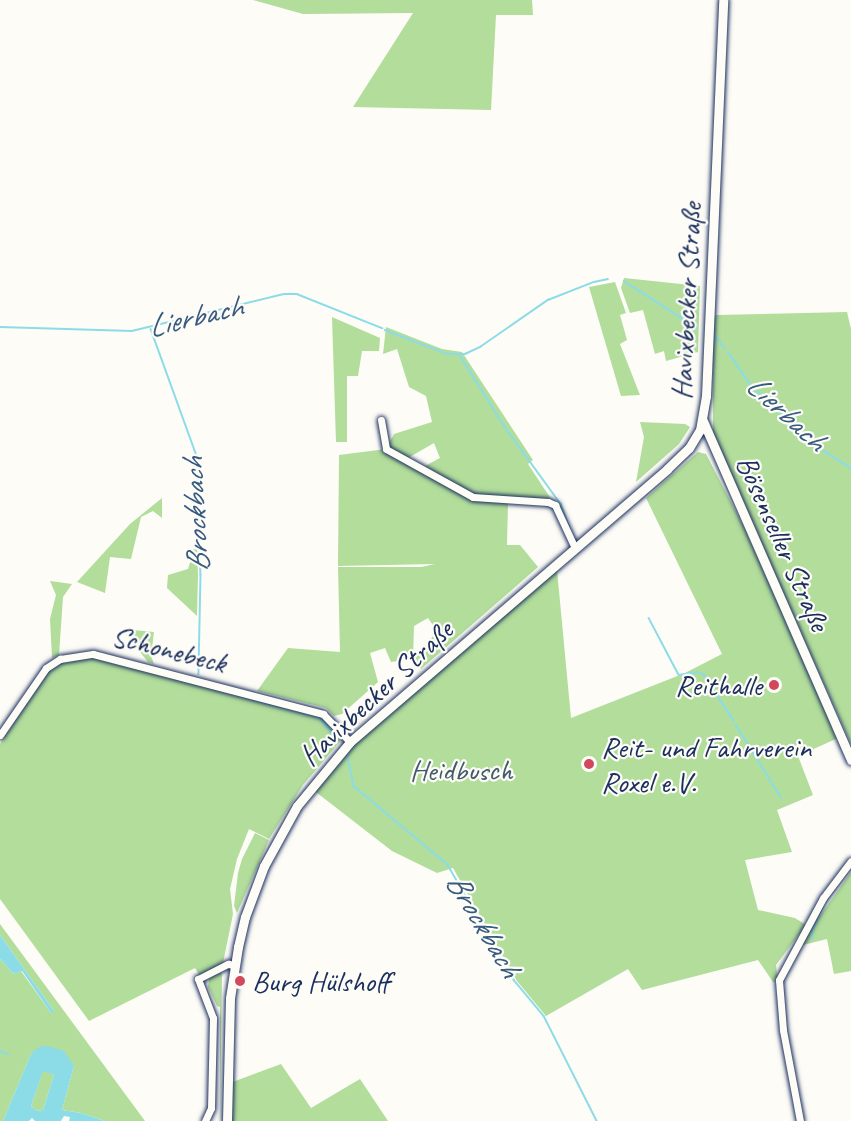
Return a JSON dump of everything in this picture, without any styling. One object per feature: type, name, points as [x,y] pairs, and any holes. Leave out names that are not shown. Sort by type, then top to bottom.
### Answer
[{"type":"main road","name":"Havixbecker Straße","points":[[227,1121],[234,965],[251,898],[278,838],[310,788],[350,742],[667,468],[694,442],[703,421],[723,0]]},
{"type":"main road","name":"Bösenseller Straße","points":[[703,421],[851,760]]},
{"type":"main road","name":"Bösenseller Straße","points":[[694,442],[713,444]]},
{"type":"street","points":[[381,420],[386,449],[473,497],[548,502],[555,505],[575,548]]},
{"type":"street","name":"Schonebeck","points":[[0,735],[46,668],[60,659],[93,654],[323,714],[350,742]]},
{"type":"street","points":[[800,1121],[783,1030],[779,980],[823,898],[851,861]]},
{"type":"street","points":[[205,1121],[210,1108],[213,1018],[198,979],[228,964],[234,965]]},
{"type":"green space","points":[[253,0],[532,0],[533,15],[496,15],[491,110],[353,107],[413,13],[303,14]]},
{"type":"green space","points":[[624,278],[700,286],[698,352],[666,361],[664,351],[655,354],[643,310],[630,313],[621,288]]},
{"type":"green space","points":[[615,282],[626,313],[620,315],[627,340],[620,344],[640,395],[621,396],[589,287]]},
{"type":"green space","points":[[847,312],[851,329],[851,744],[713,436],[713,320],[716,315]]},
{"type":"green space","points":[[332,317],[380,338],[379,351],[362,351],[358,376],[347,376],[347,442],[336,442]]},
{"type":"green space","points":[[386,327],[442,349],[462,352],[533,460],[528,464],[553,502],[474,494],[425,466],[440,458],[434,443],[408,458],[387,447],[394,434],[432,422],[426,396],[409,387],[397,349],[383,354]]},
{"type":"green space","points":[[640,422],[685,424],[690,427],[679,444],[636,482],[644,437]]},
{"type":"green space","points":[[386,449],[472,500],[508,503],[507,545],[520,545],[538,567],[421,669],[414,660],[437,631],[428,618],[414,626],[413,659],[391,662],[385,648],[370,653],[378,682],[342,714],[334,716],[326,708],[257,691],[288,648],[340,652],[338,567],[421,567],[435,564],[338,566],[339,455]]},
{"type":"green space","name":"Heidbusch","points":[[698,452],[706,454],[744,527],[838,738],[798,756],[813,795],[777,810],[792,852],[745,860],[758,910],[795,918],[806,925],[776,965],[778,982],[773,982],[758,960],[642,990],[628,969],[546,1016],[517,981],[453,868],[437,873],[392,851],[312,789],[352,743],[557,570],[571,718],[685,673],[722,654],[646,498]]},
{"type":"green space","points":[[162,498],[162,518],[153,511],[141,517],[131,559],[110,557],[105,593],[77,582],[130,524]]},
{"type":"green space","points":[[197,541],[197,616],[167,588],[168,575],[188,569]]},
{"type":"green space","points":[[50,581],[72,584],[63,597],[59,655],[52,658],[50,619],[56,595]]},
{"type":"green space","points":[[122,629],[154,632],[151,656],[154,664],[148,662]]},
{"type":"green space","points":[[95,657],[321,715],[343,738],[303,785],[269,839],[249,829],[237,859],[230,889],[233,914],[223,963],[200,976],[195,968],[89,1021],[0,899],[0,744],[47,669],[55,663]]},
{"type":"green space","points":[[255,833],[269,840],[237,913],[234,906],[238,873]]},
{"type":"green space","points":[[851,872],[851,971],[834,974],[827,939],[799,946]]},
{"type":"green space","points":[[0,924],[145,1121],[105,1121],[81,1113],[62,1110],[74,1066],[31,1054],[3,1121],[0,1121],[0,959],[14,974],[21,971],[51,1013],[54,1011],[0,935]]},
{"type":"green space","points":[[219,971],[222,974],[220,1121],[220,1007],[217,1006],[208,987],[209,977]]},
{"type":"green space","points":[[281,1064],[311,1108],[360,1079],[388,1121],[229,1121],[230,1083]]},
{"type":"green space","points":[[43,1070],[54,1075],[43,1110],[37,1111],[31,1106]]},
{"type":"water","points":[[0,935],[54,1011],[53,1013],[22,971],[14,974],[0,959]]},
{"type":"water","points":[[47,1046],[64,1051],[74,1066],[62,1110],[81,1113],[105,1121],[69,1121],[70,1117],[64,1116],[61,1121],[35,1121],[32,1118],[29,1121],[3,1121],[31,1054],[39,1047]],"holes":[[[43,1071],[54,1075],[43,1110],[37,1111],[31,1106]]]},
{"type":"waterway","name":"Lierbach","points":[[385,330],[448,354],[465,354],[480,347],[548,300],[608,279]]},
{"type":"waterway","name":"Lierbach","points":[[624,281],[697,328]]},
{"type":"waterway","name":"Lierbach","points":[[0,327],[132,331],[284,294],[297,294],[382,328]]},
{"type":"waterway","name":"Brockbach","points":[[151,329],[197,456],[201,575],[199,674]]},
{"type":"waterway","name":"Lierbach","points":[[715,336],[725,348]]},
{"type":"waterway","name":"Lierbach","points":[[728,352],[751,385],[816,446],[851,468]]},
{"type":"waterway","points":[[460,355],[503,424],[561,504],[571,532]]},
{"type":"waterway","points":[[649,618],[679,675],[698,672],[704,675],[734,721]]},
{"type":"waterway","name":"Brockbach","points":[[243,697],[319,717],[337,739]]},
{"type":"waterway","points":[[736,725],[781,797]]},
{"type":"waterway","name":"Brockbach","points":[[347,753],[354,786],[448,865],[514,980],[544,1016],[597,1121]]},
{"type":"waterway","points":[[813,939],[812,930],[823,906]]},
{"type":"waterway","points":[[0,1051],[8,1054]]},
{"type":"place","name":"Reithalle","points":[[774,685]]},
{"type":"place","name":"Reit- und Fahrverein Roxel e.V.","points":[[589,764]]},
{"type":"place","name":"Burg Hülshoff","points":[[240,981]]}]
